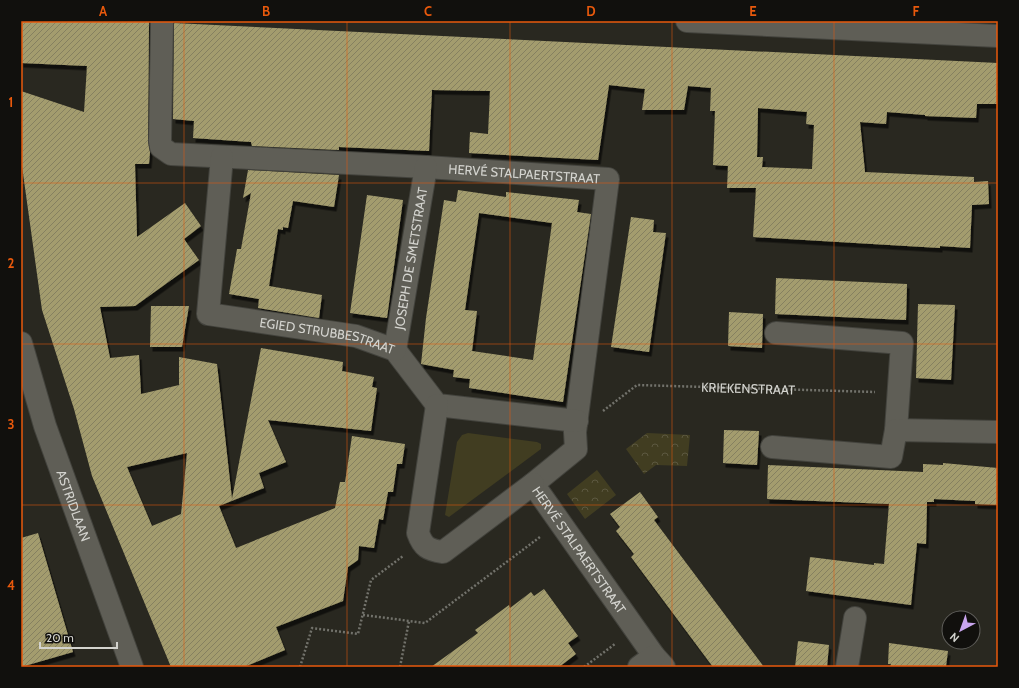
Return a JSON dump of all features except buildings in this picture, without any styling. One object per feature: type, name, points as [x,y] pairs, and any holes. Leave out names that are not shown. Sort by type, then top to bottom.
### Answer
[{"type":"street","name":"HERVÉ STALPAERTSTRAAT","points":[[162,21],[160,141],[161,146],[165,151],[177,155],[608,179],[577,421],[576,449],[533,484],[635,629],[652,663]]},
{"type":"street","points":[[687,21],[998,36]]},
{"type":"street","name":"EGIED STRUBBESTRAAT","points":[[222,157],[208,314],[356,336],[395,350],[437,405]]},
{"type":"street","name":"JOSEPH DE SMETSTRAAT","points":[[395,350],[426,168]]},
{"type":"street","points":[[772,447],[891,457],[896,430],[902,343],[776,333]]},
{"type":"street","name":"ASTRIDLAAN","points":[[21,343],[45,426],[129,666]]},
{"type":"street","points":[[533,484],[443,552],[427,548],[422,543],[418,532],[437,405],[577,421]]},
{"type":"street","points":[[896,430],[998,432]]},
{"type":"street","points":[[847,667],[855,618]]},
{"type":"path","name":"KRIEKENSTRAAT","points":[[606,408],[637,385],[898,394]]},
{"type":"path","points":[[363,615],[425,623],[560,523]]},
{"type":"path","points":[[300,667],[312,628],[358,634],[371,580],[422,543]]},
{"type":"path","points":[[400,667],[408,621]]},
{"type":"path","points":[[584,667],[635,629]]},
{"type":"green space","points":[[468,433],[537,442],[541,444],[541,449],[449,517],[445,515],[457,442],[462,435]]},
{"type":"green space","points":[[647,433],[690,435],[687,466],[656,465],[644,474],[626,449]]},
{"type":"green space","points":[[597,470],[616,495],[585,519],[567,494]]}]
